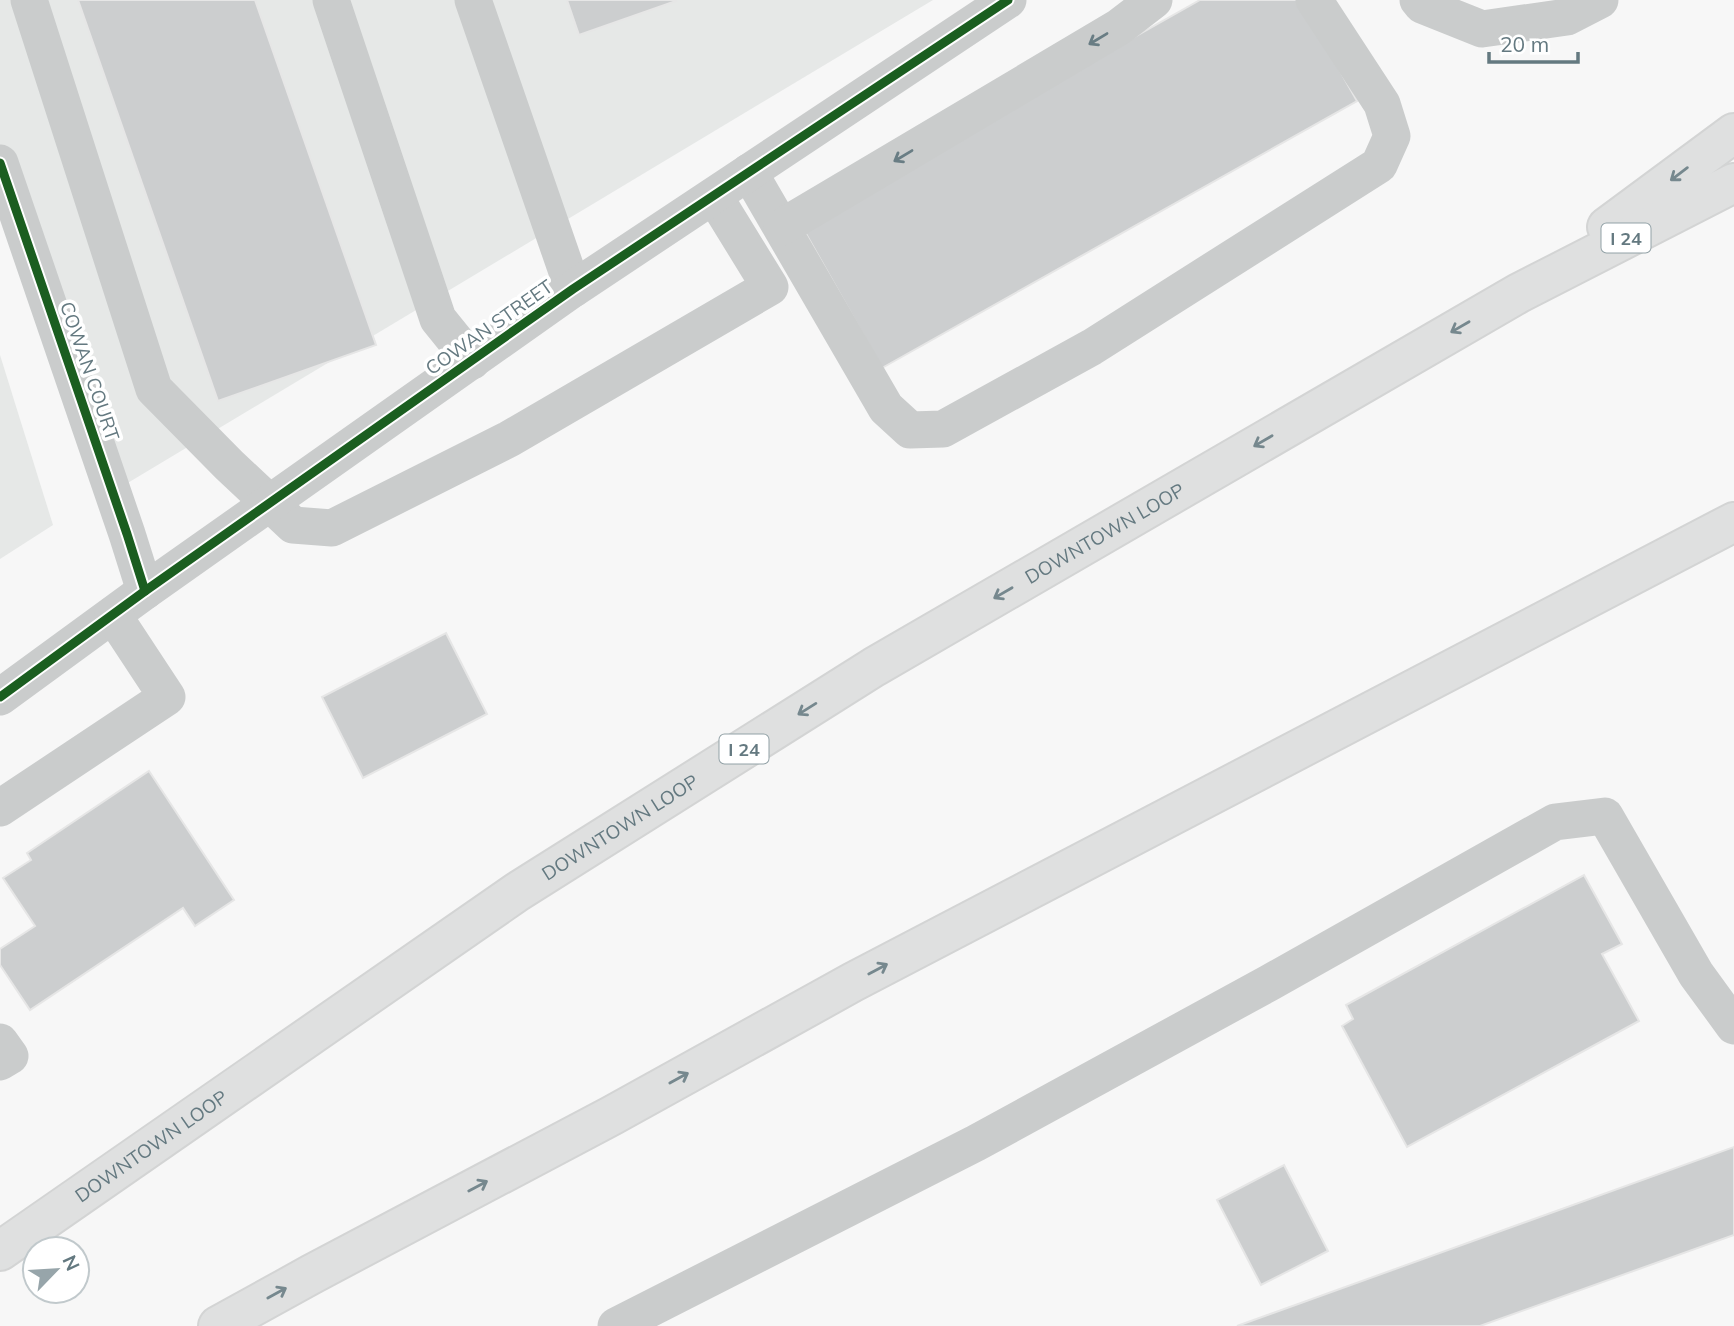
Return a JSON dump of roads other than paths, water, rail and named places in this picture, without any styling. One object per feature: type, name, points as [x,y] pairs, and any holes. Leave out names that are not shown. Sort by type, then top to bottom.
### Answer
[{"type":"highway","points":[[1518,293],[1734,133]]},
{"type":"highway","name":"I 24","points":[[1518,293],[1734,183]]},
{"type":"highway","name":"DOWNTOWN LOOP","points":[[0,1251],[528,885],[874,667],[1518,293]]},
{"type":"highway","points":[[218,1326],[611,1116],[853,982],[1734,522]]},
{"type":"street","points":[[29,0],[154,389],[293,525],[332,528],[509,439],[770,287],[714,196]]},
{"type":"street","points":[[331,0],[438,319],[471,361]]},
{"type":"street","points":[[473,0],[573,289]]},
{"type":"street","name":"COWAN STREET","points":[[0,697],[145,591],[573,289],[1008,0]]},
{"type":"street","points":[[782,227],[1119,27],[1154,0]]},
{"type":"street","points":[[749,172],[886,408],[910,430],[943,429],[1092,347],[1379,165],[1392,136],[1382,104],[1314,0]]},
{"type":"street","points":[[1418,0],[1422,5],[1482,29],[1567,17],[1600,0]]},
{"type":"street","name":"COWAN COURT","points":[[0,163],[145,591]]},
{"type":"street","points":[[0,808],[167,697],[113,615]]},
{"type":"street","points":[[616,1326],[976,1143],[1269,983],[1555,822],[1605,816],[1696,974],[1734,1026]]},
{"type":"street","points":[[0,1042],[10,1055],[0,1062]]}]
